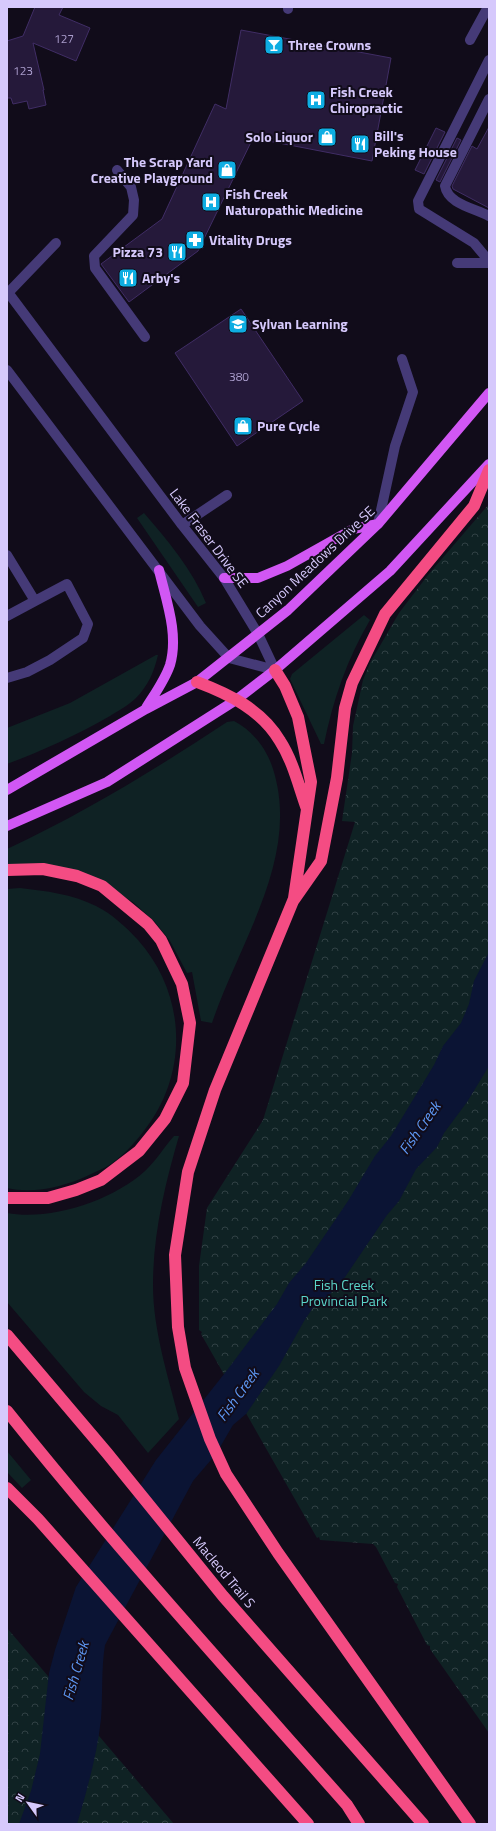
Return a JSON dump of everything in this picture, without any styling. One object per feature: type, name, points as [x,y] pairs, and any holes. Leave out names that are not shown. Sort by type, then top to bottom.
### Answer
[{"type":"highway","points":[[470,1824],[278,1553],[226,1474],[216,1454],[185,1368],[178,1327],[175,1255],[188,1172],[215,1090],[293,901],[321,861],[337,778],[345,708],[352,683],[385,614],[474,506],[489,470]]},
{"type":"highway","points":[[275,670],[285,686],[298,717],[312,782],[293,901]]},
{"type":"highway","points":[[197,682],[223,692],[253,711],[280,740],[308,812]]},
{"type":"highway","points":[[7,870],[43,869],[77,876],[102,886],[142,919],[161,940],[182,984],[190,1023],[183,1083],[165,1120],[139,1151],[101,1180],[76,1190],[48,1198],[7,1198]]},
{"type":"highway","name":"Macleod Trail S","points":[[7,1335],[107,1453],[223,1596],[423,1824]]},
{"type":"highway","points":[[7,1411],[68,1487],[192,1631],[347,1804],[359,1824]]},
{"type":"highway","points":[[7,1488],[38,1519],[308,1824]]},
{"type":"main road","name":"Canyon Meadows Drive SE","points":[[7,790],[146,709],[197,682],[288,610],[378,524],[489,394]]},
{"type":"main road","points":[[7,826],[106,782],[236,700],[275,670],[390,571],[489,464]]},
{"type":"main road","points":[[224,578],[258,578],[287,566],[353,529],[378,524]]},
{"type":"main road","points":[[146,709],[170,666],[174,646],[170,616],[159,570]]},
{"type":"street","points":[[470,40],[488,7]]},
{"type":"street","points":[[489,60],[418,201],[419,209],[474,243],[489,262]]},
{"type":"street","points":[[489,99],[445,186],[447,194],[453,200],[489,216]]},
{"type":"street","points":[[117,170],[131,187],[134,200],[132,215],[94,256],[95,268],[145,337]]},
{"type":"street","points":[[7,293],[56,242]]},
{"type":"street","points":[[457,263],[489,262]]},
{"type":"street","name":"Lake Fraser Drive SE","points":[[7,293],[182,526],[224,578],[258,634],[275,670]]},
{"type":"street","points":[[378,524],[395,446],[413,392],[402,359]]},
{"type":"street","points":[[7,370],[200,626],[229,658],[275,670]]},
{"type":"street","points":[[182,526],[227,495]]},
{"type":"street","points":[[7,555],[35,601]]},
{"type":"street","points":[[7,616],[67,584],[88,624],[83,638],[50,660],[27,672],[7,678]]},
{"type":"green space","name":"Fish Creek Provincial Park","points":[[489,504],[489,1733],[430,1649],[430,1646],[427,1645],[397,1587],[398,1584],[395,1583],[376,1547],[373,1544],[320,1540],[319,1537],[317,1538],[201,1334],[202,1332],[199,1330],[199,1266],[207,1208],[263,1120],[355,822],[342,821],[352,753],[353,726],[363,680],[370,663],[399,613],[428,575]]},
{"type":"green space","points":[[144,513],[187,567],[206,603],[198,607],[137,518]]},
{"type":"green space","points":[[364,615],[370,620],[354,650],[342,680],[336,696],[324,744],[321,744],[290,679],[292,674]]},
{"type":"green space","points":[[158,655],[155,667],[150,678],[144,689],[130,703],[98,723],[72,736],[7,764],[7,728],[70,703]]},
{"type":"green space","points":[[234,721],[247,729],[263,747],[273,769],[280,802],[279,834],[273,867],[263,899],[212,1023],[201,1021],[192,972],[187,973],[170,941],[155,922],[134,903],[105,884],[7,866],[7,849],[64,821],[174,757],[227,722]]},
{"type":"green space","points":[[20,888],[59,894],[87,902],[108,913],[124,926],[138,940],[154,962],[166,985],[173,1010],[176,1035],[175,1061],[169,1086],[158,1110],[131,1147],[111,1164],[78,1180],[37,1190],[17,1190],[7,1188],[7,889]]},
{"type":"green space","points":[[174,1136],[179,1136],[161,1209],[155,1247],[153,1285],[158,1336],[179,1419],[148,1453],[118,1415],[101,1406],[84,1392],[7,1302],[7,1213],[24,1215],[42,1214],[61,1211],[98,1200],[131,1182],[145,1171]]},
{"type":"green space","points":[[7,1451],[31,1480],[22,1488],[7,1472]]},
{"type":"green space","points":[[7,1628],[174,1824],[7,1824]]},
{"type":"water","name":"Fish Creek","points":[[489,952],[489,1066],[467,1102],[444,1133],[437,1147],[416,1169],[399,1201],[387,1215],[343,1280],[329,1295],[314,1306],[279,1366],[246,1414],[233,1425],[216,1454],[193,1481],[105,1645],[101,1719],[97,1746],[77,1824],[19,1824],[31,1791],[40,1754],[49,1673],[76,1587],[156,1460],[277,1304],[289,1283],[306,1263],[348,1201],[375,1156],[391,1136],[434,1065],[443,1046],[461,1023],[469,1004],[474,981]]},
{"type":"building","points":[[35,7],[63,7],[59,15],[90,28],[76,61],[33,43],[46,105],[29,109],[27,101],[13,104],[11,98],[7,98],[7,41],[23,36]]},
{"type":"building","points":[[241,30],[391,58],[372,161],[253,138],[198,251],[129,302],[101,264],[162,219],[215,104],[226,109]]},
{"type":"building","points":[[489,127],[489,208],[453,189],[452,186],[472,146],[477,149]]},
{"type":"building","points":[[436,128],[445,132],[424,174],[415,170]]},
{"type":"building","points":[[457,138],[461,140],[440,182],[436,180]]},
{"type":"building","points":[[241,309],[303,401],[237,446],[175,353]]},
{"type":"place","name":"Three Crowns","points":[[274,45]]},
{"type":"place","name":"Fish Creek Chiropractic","points":[[316,100]]},
{"type":"place","name":"Solo Liquor","points":[[327,137]]},
{"type":"place","name":"Bill's Peking House","points":[[360,144]]},
{"type":"place","name":"The Scrap Yard Creative Playground","points":[[227,170]]},
{"type":"place","name":"Fish Creek Naturopathic Medicine","points":[[211,202]]},
{"type":"place","name":"Vitality Drugs","points":[[195,240]]},
{"type":"place","name":"Pizza 73","points":[[177,252]]},
{"type":"place","name":"Arby's","points":[[128,278]]},
{"type":"place","name":"Sylvan Learning","points":[[238,324]]},
{"type":"place","name":"Pure Cycle","points":[[243,426]]}]
